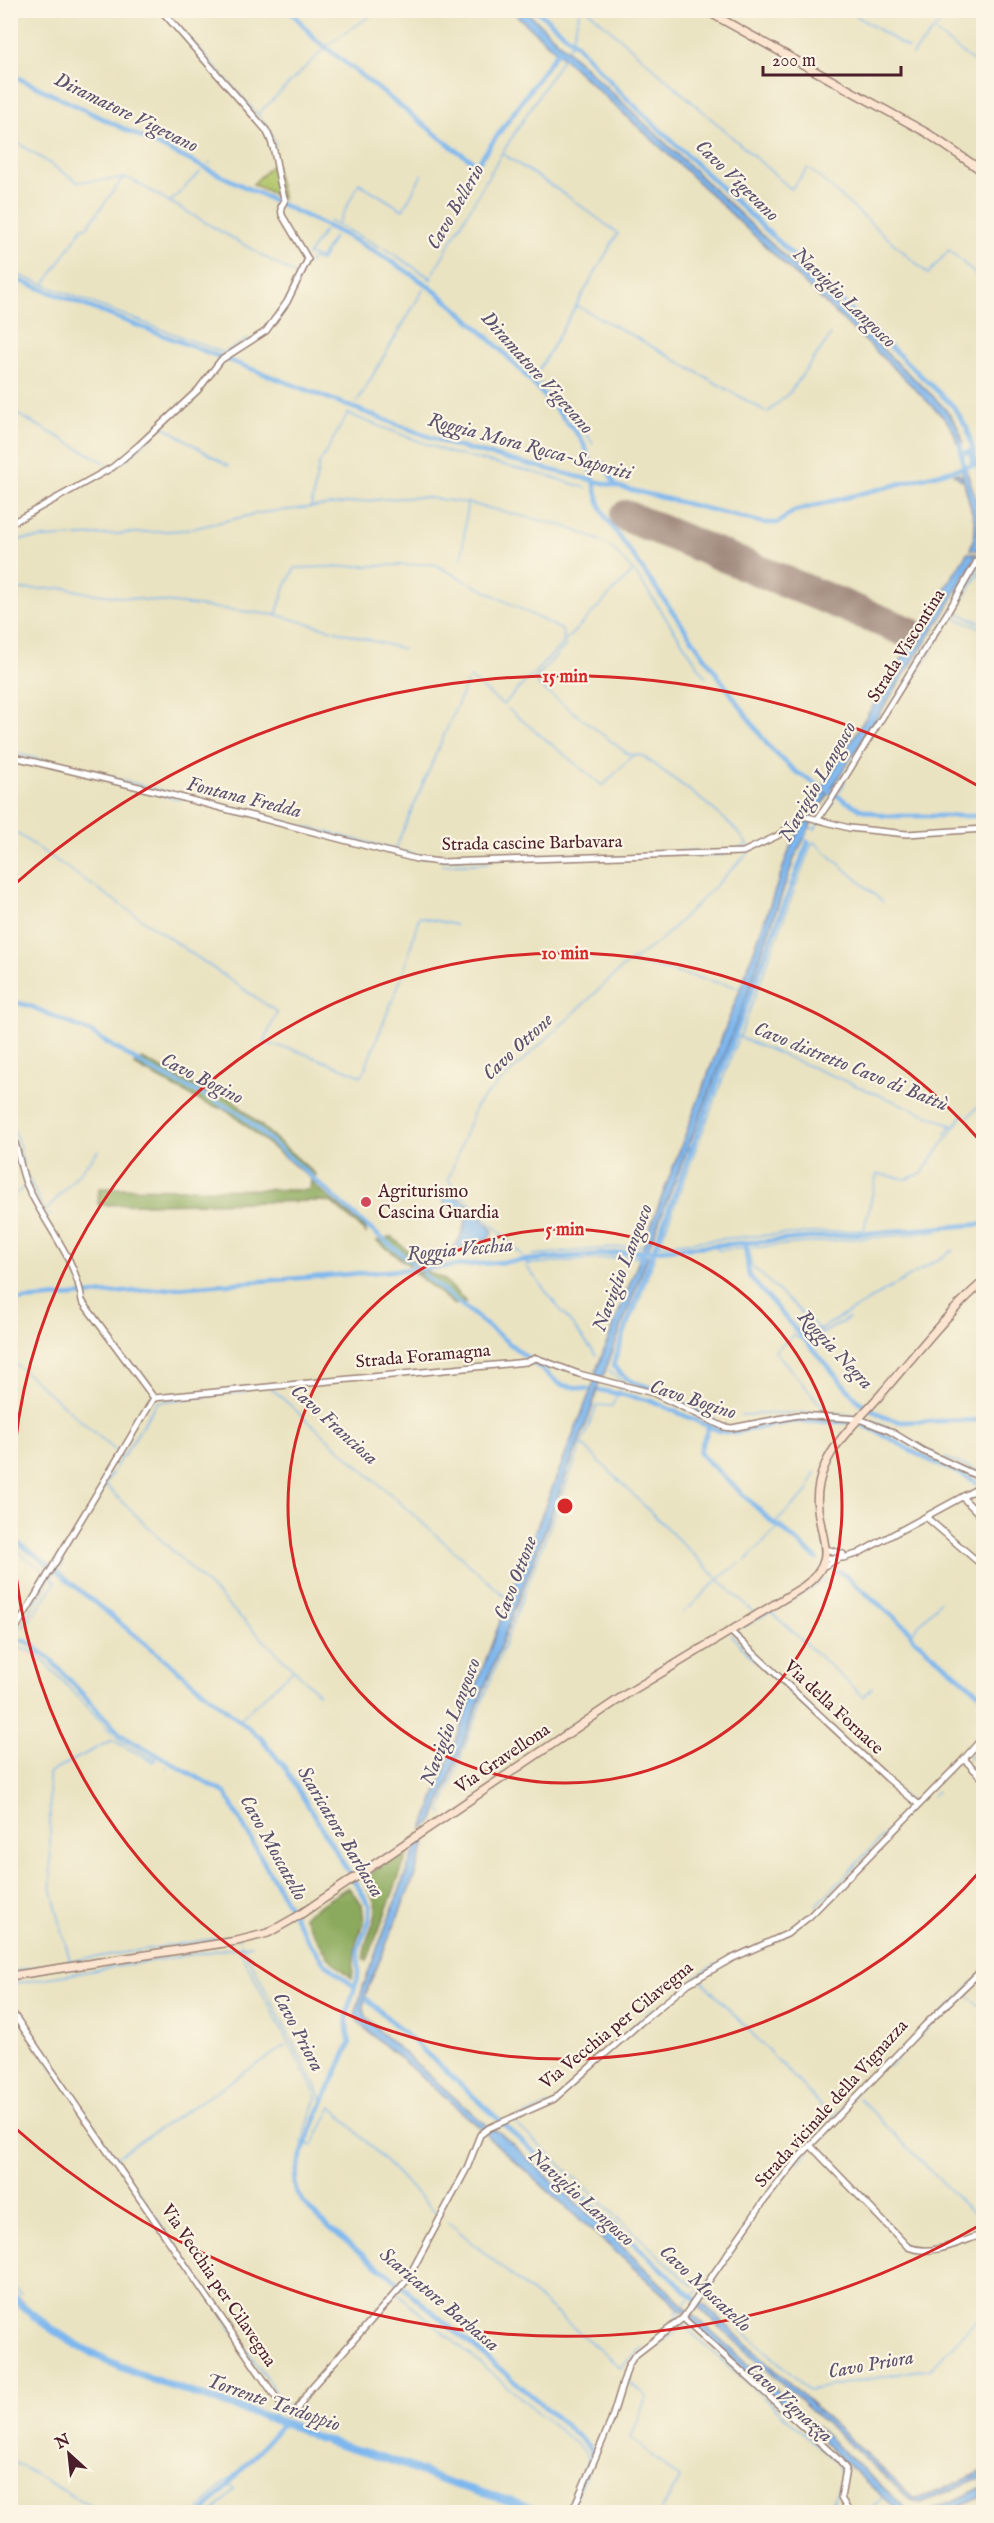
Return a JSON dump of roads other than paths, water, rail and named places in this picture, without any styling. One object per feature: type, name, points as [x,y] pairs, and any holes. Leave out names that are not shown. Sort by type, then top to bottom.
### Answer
[{"type":"main road","points":[[705,10],[927,133],[984,172]]},
{"type":"main road","name":"Via Gravellona","points":[[10,1976],[240,1941],[268,1933],[296,1918],[628,1694],[803,1587],[822,1567],[826,1558],[826,1546],[818,1510],[819,1481],[826,1463],[859,1419],[963,1301],[983,1282]]},
{"type":"street","points":[[10,524],[112,468],[188,401],[223,358],[262,334],[280,313],[307,257],[285,223],[282,205],[285,200],[272,143],[266,130],[161,10]]},
{"type":"street","name":"Strada Viscontina","points":[[816,819],[834,796],[984,549]]},
{"type":"street","name":"Strada cascine Barbavara","points":[[10,756],[179,796],[416,859],[441,862],[734,853],[758,846],[785,831],[801,818],[816,819]]},
{"type":"street","points":[[816,819],[849,828],[907,834],[984,829]]},
{"type":"street","points":[[10,1129],[26,1184],[69,1260],[86,1308],[154,1398],[11,1637]]},
{"type":"street","name":"Strada Foramagna","points":[[154,1398],[542,1360],[579,1374],[598,1377],[653,1393],[710,1421],[732,1428],[798,1415],[859,1419]]},
{"type":"street","points":[[859,1419],[890,1431],[923,1451],[984,1479]]},
{"type":"street","name":"Via Gravellona","points":[[826,1558],[850,1556],[981,1486]]},
{"type":"street","points":[[962,1497],[984,1519]]},
{"type":"street","points":[[926,1517],[984,1567]]},
{"type":"street","points":[[826,1546],[850,1556]]},
{"type":"street","name":"Via Gravellona","points":[[822,1567],[843,1557]]},
{"type":"street","name":"Via della Fornace","points":[[730,1631],[887,1778],[918,1804]]},
{"type":"street","name":"Via Vecchia per Cilavegna","points":[[10,2008],[279,2402],[291,2415],[406,2280],[467,2168],[480,2135],[547,2103],[575,2082],[640,2023],[689,1983],[731,1959],[787,1934],[810,1916],[984,1736]]},
{"type":"street","points":[[964,1759],[984,1780]]},
{"type":"street","name":"Strada vicinale della Vignazza","points":[[572,2512],[611,2421],[628,2366],[642,2349],[686,2318],[764,2201],[810,2145],[925,2025],[984,1968]]},
{"type":"street","points":[[810,2145],[908,2247],[922,2250],[942,2248],[984,2234]]},
{"type":"street","points":[[686,2318],[838,2459],[846,2469],[841,2498],[849,2512]]},
{"type":"water","points":[[512,11],[526,11],[925,388],[953,420],[960,431],[963,442],[957,443],[954,432],[946,420],[900,374],[683,168]]},
{"type":"water","points":[[966,469],[981,519],[982,540],[979,550],[970,550],[975,533],[975,523],[964,482],[954,474],[958,473],[963,478],[962,470]]},
{"type":"water","points":[[967,553],[977,554],[944,613],[830,791],[823,787]]},
{"type":"water","points":[[821,791],[829,794],[814,817],[808,815]]},
{"type":"water","points":[[807,817],[813,820],[794,859],[744,1004],[649,1247],[643,1247],[744,979],[791,845]]},
{"type":"water","points":[[446,1193],[459,1198],[478,1214],[493,1231],[489,1238],[466,1244],[454,1253],[451,1251],[461,1236],[467,1218],[461,1209],[446,1205],[443,1196]]},
{"type":"water","points":[[641,1255],[648,1255],[604,1374],[601,1377],[596,1376],[596,1371]]},
{"type":"water","points":[[596,1377],[600,1379],[592,1408],[433,1822],[423,1829],[507,1603]]},
{"type":"water","points":[[429,1831],[415,1875],[366,1993],[364,2010],[379,2031],[488,2127],[483,2130],[359,2023],[355,2015],[363,1987],[419,1838]]},
{"type":"water","points":[[490,2129],[499,2132],[688,2310],[684,2313],[489,2138],[486,2132]]},
{"type":"water","points":[[699,2300],[915,2499],[937,2492],[983,2471],[983,2476],[922,2503],[913,2502],[711,2319],[696,2304]]},
{"type":"water","points":[[690,2313],[910,2512],[899,2512],[690,2320],[687,2316]]},
{"type":"water","points":[[983,2487],[983,2496],[947,2512],[929,2512]]},
{"type":"waterway","points":[[290,10],[314,38],[456,150],[476,163],[559,49]]},
{"type":"waterway","points":[[258,114],[329,44],[379,10]]},
{"type":"waterway","points":[[398,10],[410,21]]},
{"type":"waterway","name":"Cavo Vigevano","points":[[536,10],[575,43],[622,94],[953,406],[967,428],[976,461]]},
{"type":"waterway","name":"Cavo Bellerio","points":[[572,41],[580,10]]},
{"type":"waterway","points":[[588,10],[791,189],[808,168]]},
{"type":"waterway","points":[[847,10],[908,48]]},
{"type":"waterway","points":[[912,55],[940,23]]},
{"type":"waterway","points":[[177,25],[266,124],[276,146]]},
{"type":"waterway","points":[[933,31],[984,69]]},
{"type":"waterway","name":"Cavo Bellerio","points":[[568,49],[571,43]]},
{"type":"waterway","name":"Cavo Bellerio","points":[[433,273],[502,153],[564,56]]},
{"type":"waterway","name":"Diramatore Vigevano","points":[[10,74],[345,235],[427,285],[503,351],[579,436],[588,456],[598,498],[606,518],[769,747],[796,772],[860,809],[885,816],[984,816]]},
{"type":"waterway","points":[[10,130],[11,135]]},
{"type":"waterway","points":[[12,139],[78,182],[126,178],[132,180],[296,275],[302,265]]},
{"type":"waterway","name":"Cavo Bellerio","points":[[503,154],[570,198],[616,232]]},
{"type":"waterway","points":[[811,170],[928,274],[949,250],[984,282]]},
{"type":"waterway","points":[[171,201],[200,172]]},
{"type":"waterway","points":[[339,222],[359,183],[403,210],[422,174]]},
{"type":"waterway","points":[[45,284],[83,227],[87,227],[123,178]]},
{"type":"waterway","points":[[329,221],[380,247]]},
{"type":"waterway","points":[[307,256],[324,231]]},
{"type":"waterway","points":[[593,444],[536,375],[618,233]]},
{"type":"waterway","points":[[308,264],[312,259],[321,261],[334,237]]},
{"type":"waterway","points":[[310,255],[320,259],[333,238]]},
{"type":"waterway","points":[[384,248],[432,279]]},
{"type":"waterway","points":[[10,272],[224,353],[249,339]]},
{"type":"waterway","name":"Roggia Mora Rocca-Saporiti","points":[[10,277],[451,445],[764,523],[778,523],[794,511],[984,462]]},
{"type":"waterway","name":"Cavo Bellerio","points":[[357,402],[423,290]]},
{"type":"waterway","points":[[577,306],[765,411]]},
{"type":"waterway","points":[[276,322],[284,311]]},
{"type":"waterway","points":[[768,412],[790,392],[831,335]]},
{"type":"waterway","points":[[10,410],[109,465]]},
{"type":"waterway","name":"Cavo Bellerio","points":[[311,507],[319,464],[348,413]]},
{"type":"waterway","points":[[348,414],[450,453],[537,473],[587,488]]},
{"type":"waterway","points":[[159,430],[163,426],[228,466]]},
{"type":"waterway","points":[[123,462],[155,434]]},
{"type":"waterway","name":"Naviglio Langosco","points":[[959,438],[965,474]]},
{"type":"waterway","name":"Cavo Vigevano","points":[[961,454],[970,451],[973,465]]},
{"type":"waterway","points":[[592,463],[604,464],[615,484]]},
{"type":"waterway","name":"Cavo distretto Cavo di Battù","points":[[978,467],[984,490]]},
{"type":"waterway","points":[[10,540],[186,530],[260,513],[384,499],[423,497],[467,503],[564,526],[601,541],[614,550],[636,574],[706,677]]},
{"type":"waterway","points":[[462,558],[467,504]]},
{"type":"waterway","name":"Cavo distretto Cavo di Battù","points":[[951,617],[949,616],[984,557]]},
{"type":"waterway","points":[[10,590],[66,588],[87,593],[276,615],[285,587],[295,568],[434,564],[467,582]]},
{"type":"waterway","name":"Cavo distretto Cavo di Battù","points":[[907,690],[984,565]]},
{"type":"waterway","points":[[470,678],[503,705],[632,572]]},
{"type":"waterway","points":[[470,583],[562,630],[564,640]]},
{"type":"waterway","name":"Cavo distretto Cavo di Battù","points":[[957,613],[984,624]]},
{"type":"waterway","points":[[277,615],[403,649]]},
{"type":"waterway","name":"Cavo distretto Cavo di Battù","points":[[943,625],[949,616]]},
{"type":"waterway","name":"Cavo distretto Cavo di Battù","points":[[954,618],[984,629]]},
{"type":"waterway","points":[[566,645],[535,679],[538,685],[628,754],[643,756],[684,786],[741,835],[748,846]]},
{"type":"waterway","points":[[395,849],[467,682]]},
{"type":"waterway","points":[[508,709],[603,786],[632,756]]},
{"type":"waterway","name":"Fontana Fredda","points":[[10,752],[428,858]]},
{"type":"waterway","points":[[840,792],[845,782]]},
{"type":"waterway","points":[[816,808],[813,797],[819,787]]},
{"type":"waterway","points":[[158,794],[181,800]]},
{"type":"waterway","points":[[824,815],[834,802]]},
{"type":"waterway","points":[[811,828],[815,829],[819,822]]},
{"type":"waterway","name":"Cavo distretto Cavo di Battù","points":[[809,826],[804,838],[811,845],[814,842],[883,902]]},
{"type":"waterway","points":[[10,847],[12,830],[277,1012],[264,1043],[295,1050],[362,1076],[403,974],[419,917],[456,925]]},
{"type":"waterway","name":"Cavo distretto Cavo di Battù","points":[[655,1246],[808,842]]},
{"type":"waterway","name":"Cavo distretto Cavo di Battù","points":[[740,1036],[811,845]]},
{"type":"waterway","name":"Fontana Fredda","points":[[734,850],[746,846]]},
{"type":"waterway","name":"Fontana Fredda","points":[[680,851],[699,851]]},
{"type":"waterway","name":"Cavo Ottone","points":[[523,1256],[448,1180],[475,1108],[623,967],[661,940],[749,852]]},
{"type":"waterway","name":"Fontana Fredda","points":[[478,858],[564,855]]},
{"type":"waterway","name":"Fontana Fredda","points":[[691,856],[725,855]]},
{"type":"waterway","name":"Fontana Fredda","points":[[439,859],[473,858]]},
{"type":"waterway","points":[[442,865],[488,863]]},
{"type":"waterway","name":"Cavo Ottone","points":[[629,963],[741,988]]},
{"type":"waterway","name":"Cavo Bogino","points":[[10,1001],[30,1006],[90,1032],[148,1068],[238,1112],[369,1228],[414,1264]]},
{"type":"waterway","name":"Cavo distretto Cavo di Battù","points":[[736,1036],[954,1126]]},
{"type":"waterway","name":"Cavo distretto Cavo di Battù","points":[[660,1243],[738,1039]]},
{"type":"waterway","name":"Cavo distretto Cavo di Battù","points":[[968,1117],[984,1100]]},
{"type":"waterway","name":"Cavo distretto Cavo di Battù","points":[[656,1245],[754,1236],[864,1230],[877,1174],[907,1179],[922,1173],[964,1113]]},
{"type":"waterway","points":[[10,1120],[20,1147],[23,1165]]},
{"type":"waterway","name":"Cavo distretto Cavo di Battù","points":[[945,1134],[951,1125]]},
{"type":"waterway","points":[[25,1172],[45,1212],[99,1150]]},
{"type":"waterway","points":[[10,1198],[24,1187],[26,1188]]},
{"type":"waterway","name":"Roggia Vecchia","points":[[10,1301],[984,1224]]},
{"type":"waterway","points":[[717,1246],[718,1250],[938,1232]]},
{"type":"waterway","name":"Roggia Vecchia","points":[[641,1260],[648,1243]]},
{"type":"waterway","name":"Roggia Negra","points":[[745,1243],[749,1276],[858,1401],[884,1417],[901,1422],[984,1420]]},
{"type":"waterway","points":[[533,1255],[644,1245]]},
{"type":"waterway","name":"Cavo distretto Cavo di Battù","points":[[629,1319],[636,1310],[657,1249]]},
{"type":"waterway","points":[[749,1249],[751,1265],[823,1333]]},
{"type":"waterway","name":"Roggia Vecchia","points":[[638,1258],[639,1250]]},
{"type":"waterway","points":[[793,1330],[819,1330],[954,1250]]},
{"type":"waterway","name":"Cavo distretto Cavo di Battù","points":[[652,1254],[613,1365],[629,1380],[656,1390],[712,1418],[699,1453],[774,1524],[817,1559]]},
{"type":"waterway","points":[[527,1260],[527,1264],[531,1264],[652,1255]]},
{"type":"waterway","name":"Cavo Ottone","points":[[526,1266],[596,1355]]},
{"type":"waterway","name":"Cavo Bogino","points":[[423,1274],[561,1385],[588,1389]]},
{"type":"waterway","points":[[827,1412],[775,1351],[794,1335],[799,1339],[821,1334],[849,1318]]},
{"type":"waterway","points":[[10,1359],[118,1453]]},
{"type":"waterway","name":"Cavo Ottone","points":[[609,1370],[622,1382]]},
{"type":"waterway","name":"Cavo Ottone","points":[[443,1814],[441,1811],[462,1754],[597,1405],[612,1406],[621,1387]]},
{"type":"waterway","name":"Cavo Franciosa","points":[[272,1389],[508,1599]]},
{"type":"waterway","name":"Cavo Bogino","points":[[600,1390],[652,1401],[719,1431],[732,1433],[793,1421],[849,1422]]},
{"type":"waterway","name":"Cavo Franciosa","points":[[123,1457],[157,1402],[246,1392]]},
{"type":"waterway","points":[[741,1415],[827,1412],[857,1416]]},
{"type":"waterway","points":[[872,1421],[891,1429]]},
{"type":"waterway","name":"Cavo Bogino","points":[[862,1425],[965,1476],[984,1489]]},
{"type":"waterway","points":[[908,1439],[935,1454]]},
{"type":"waterway","name":"Cavo distretto Cavo di Battù","points":[[582,1444],[716,1577]]},
{"type":"waterway","points":[[10,1644],[51,1577],[63,1566],[63,1557],[122,1456]]},
{"type":"waterway","points":[[945,1458],[984,1473]]},
{"type":"waterway","points":[[774,1524],[808,1491],[815,1472]]},
{"type":"waterway","points":[[106,1486],[318,1693]]},
{"type":"waterway","points":[[745,1561],[782,1524]]},
{"type":"waterway","name":"Scaricatore Barbassa","points":[[10,1537],[50,1566],[261,1738],[285,1768],[369,1905],[369,1923],[358,1950],[359,1971],[347,2014],[350,2043],[300,2158],[295,2187],[300,2197],[324,2223],[398,2282],[588,2446],[593,2454],[567,2512]]},
{"type":"waterway","points":[[10,1546],[46,1572]]},
{"type":"waterway","points":[[689,1608],[718,1579],[740,1563]]},
{"type":"waterway","name":"Cavo distretto Cavo di Battù","points":[[836,1572],[841,1572],[909,1630],[913,1638],[984,1697]]},
{"type":"waterway","points":[[25,1627],[56,1582],[51,1579]]},
{"type":"waterway","name":"Cavo distretto Cavo di Battù","points":[[718,1579],[754,1613]]},
{"type":"waterway","name":"Cavo distretto Cavo di Battù","points":[[743,1627],[827,1579]]},
{"type":"waterway","points":[[911,1634],[940,1601]]},
{"type":"waterway","points":[[770,1611],[864,1697],[872,1687]]},
{"type":"waterway","name":"Cavo distretto Cavo di Battù","points":[[731,1635],[757,1663]]},
{"type":"waterway","name":"Cavo Moscatello","points":[[10,1637],[28,1642],[49,1658],[120,1734],[225,1793],[307,1939],[324,1962],[352,1985]]},
{"type":"waterway","points":[[11,1644],[39,1656],[115,1736],[156,1760]]},
{"type":"waterway","name":"Cavo distretto Cavo di Battù","points":[[761,1666],[835,1734]]},
{"type":"waterway","points":[[239,1720],[293,1670]]},
{"type":"waterway","name":"Cavo distretto Cavo di Battù","points":[[839,1737],[858,1754]]},
{"type":"waterway","points":[[157,1754],[154,1762],[112,1740],[49,1773],[51,1887],[70,1961],[233,1936],[238,1936],[239,1939]]},
{"type":"waterway","name":"Cavo distretto Cavo di Battù","points":[[981,1744],[984,1741]]},
{"type":"waterway","name":"Cavo distretto Cavo di Battù","points":[[969,1759],[976,1750]]},
{"type":"waterway","name":"Cavo distretto Cavo di Battù","points":[[816,1906],[910,1808],[910,1803],[890,1784]]},
{"type":"waterway","name":"Cavo distretto Cavo di Battù","points":[[932,1796],[937,1791]]},
{"type":"waterway","name":"Cavo Priora","points":[[241,1943],[323,2101]]},
{"type":"waterway","points":[[10,1984],[251,1945]]},
{"type":"waterway","name":"Cavo Priora","points":[[238,1947],[315,2093],[316,2099],[302,2142],[312,2146],[332,2107],[438,2215]]},
{"type":"waterway","points":[[10,1972],[69,1961]]},
{"type":"waterway","name":"Cavo distretto Cavo di Battù","points":[[695,1977],[717,1964]]},
{"type":"waterway","name":"Cavo distretto Cavo di Battù","points":[[888,2067],[984,1973]]},
{"type":"waterway","name":"Cavo distretto Cavo di Battù","points":[[701,1980],[830,2115],[833,2117],[836,2115],[858,2090]]},
{"type":"waterway","name":"Cavo distretto Cavo di Battù","points":[[965,1993],[984,2010]]},
{"type":"waterway","name":"Cavo Moscatello","points":[[367,1999],[697,2301]]},
{"type":"waterway","points":[[10,2004],[282,2401],[287,2406],[297,2405],[308,2388]]},
{"type":"waterway","name":"Cavo distretto Cavo di Battù","points":[[627,2031],[653,2009]]},
{"type":"waterway","points":[[116,2157],[285,2046]]},
{"type":"waterway","points":[[560,2097],[577,2083]]},
{"type":"waterway","name":"Cavo distretto Cavo di Battù","points":[[859,2098],[984,2225]]},
{"type":"waterway","points":[[548,2105],[514,2122],[690,2284],[703,2286]]},
{"type":"waterway","name":"Cavo Priora","points":[[815,2145],[838,2120]]},
{"type":"waterway","name":"Cavo Priora","points":[[798,2163],[810,2150]]},
{"type":"waterway","name":"Cavo Priora","points":[[448,2222],[621,2368],[642,2347]]},
{"type":"waterway","name":"Cavo Priora","points":[[703,2294],[748,2228]]},
{"type":"waterway","points":[[10,2284],[21,2294]]},
{"type":"waterway","points":[[380,2306],[394,2290]]},
{"type":"waterway","name":"Cavo Priora","points":[[693,2295],[699,2291]]},
{"type":"waterway","points":[[397,2293],[585,2452],[590,2461]]},
{"type":"waterway","name":"Torrente Terdoppio","points":[[10,2294],[40,2320],[72,2342],[143,2376],[296,2427],[329,2442],[396,2462],[450,2483],[541,2512]]},
{"type":"waterway","name":"Cavo Priora","points":[[703,2294],[809,2390],[931,2368],[984,2312]]},
{"type":"waterway","name":"Cavo Priora","points":[[685,2303],[689,2298]]},
{"type":"waterway","name":"Cavo Priora","points":[[671,2324],[679,2315],[676,2312],[678,2310]]},
{"type":"waterway","name":"Cavo Vignazza","points":[[660,2512],[680,2479],[631,2438],[646,2398],[644,2393],[630,2384],[630,2375],[641,2358],[686,2325]]},
{"type":"waterway","name":"Cavo Vignazza","points":[[685,2327],[837,2463],[840,2469],[840,2483],[824,2512]]},
{"type":"waterway","points":[[204,2512],[283,2423]]},
{"type":"waterway","points":[[10,2460],[101,2512]]},
{"type":"waterway","points":[[198,2512],[226,2480],[237,2476]]},
{"type":"waterway","points":[[979,2478],[984,2488]]},
{"type":"waterway","points":[[214,2512],[235,2489],[229,2485]]},
{"type":"waterway","points":[[867,2512],[882,2498]]},
{"type":"place","name":"Agriturismo Cascina Guardia","points":[[366,1202]]}]
